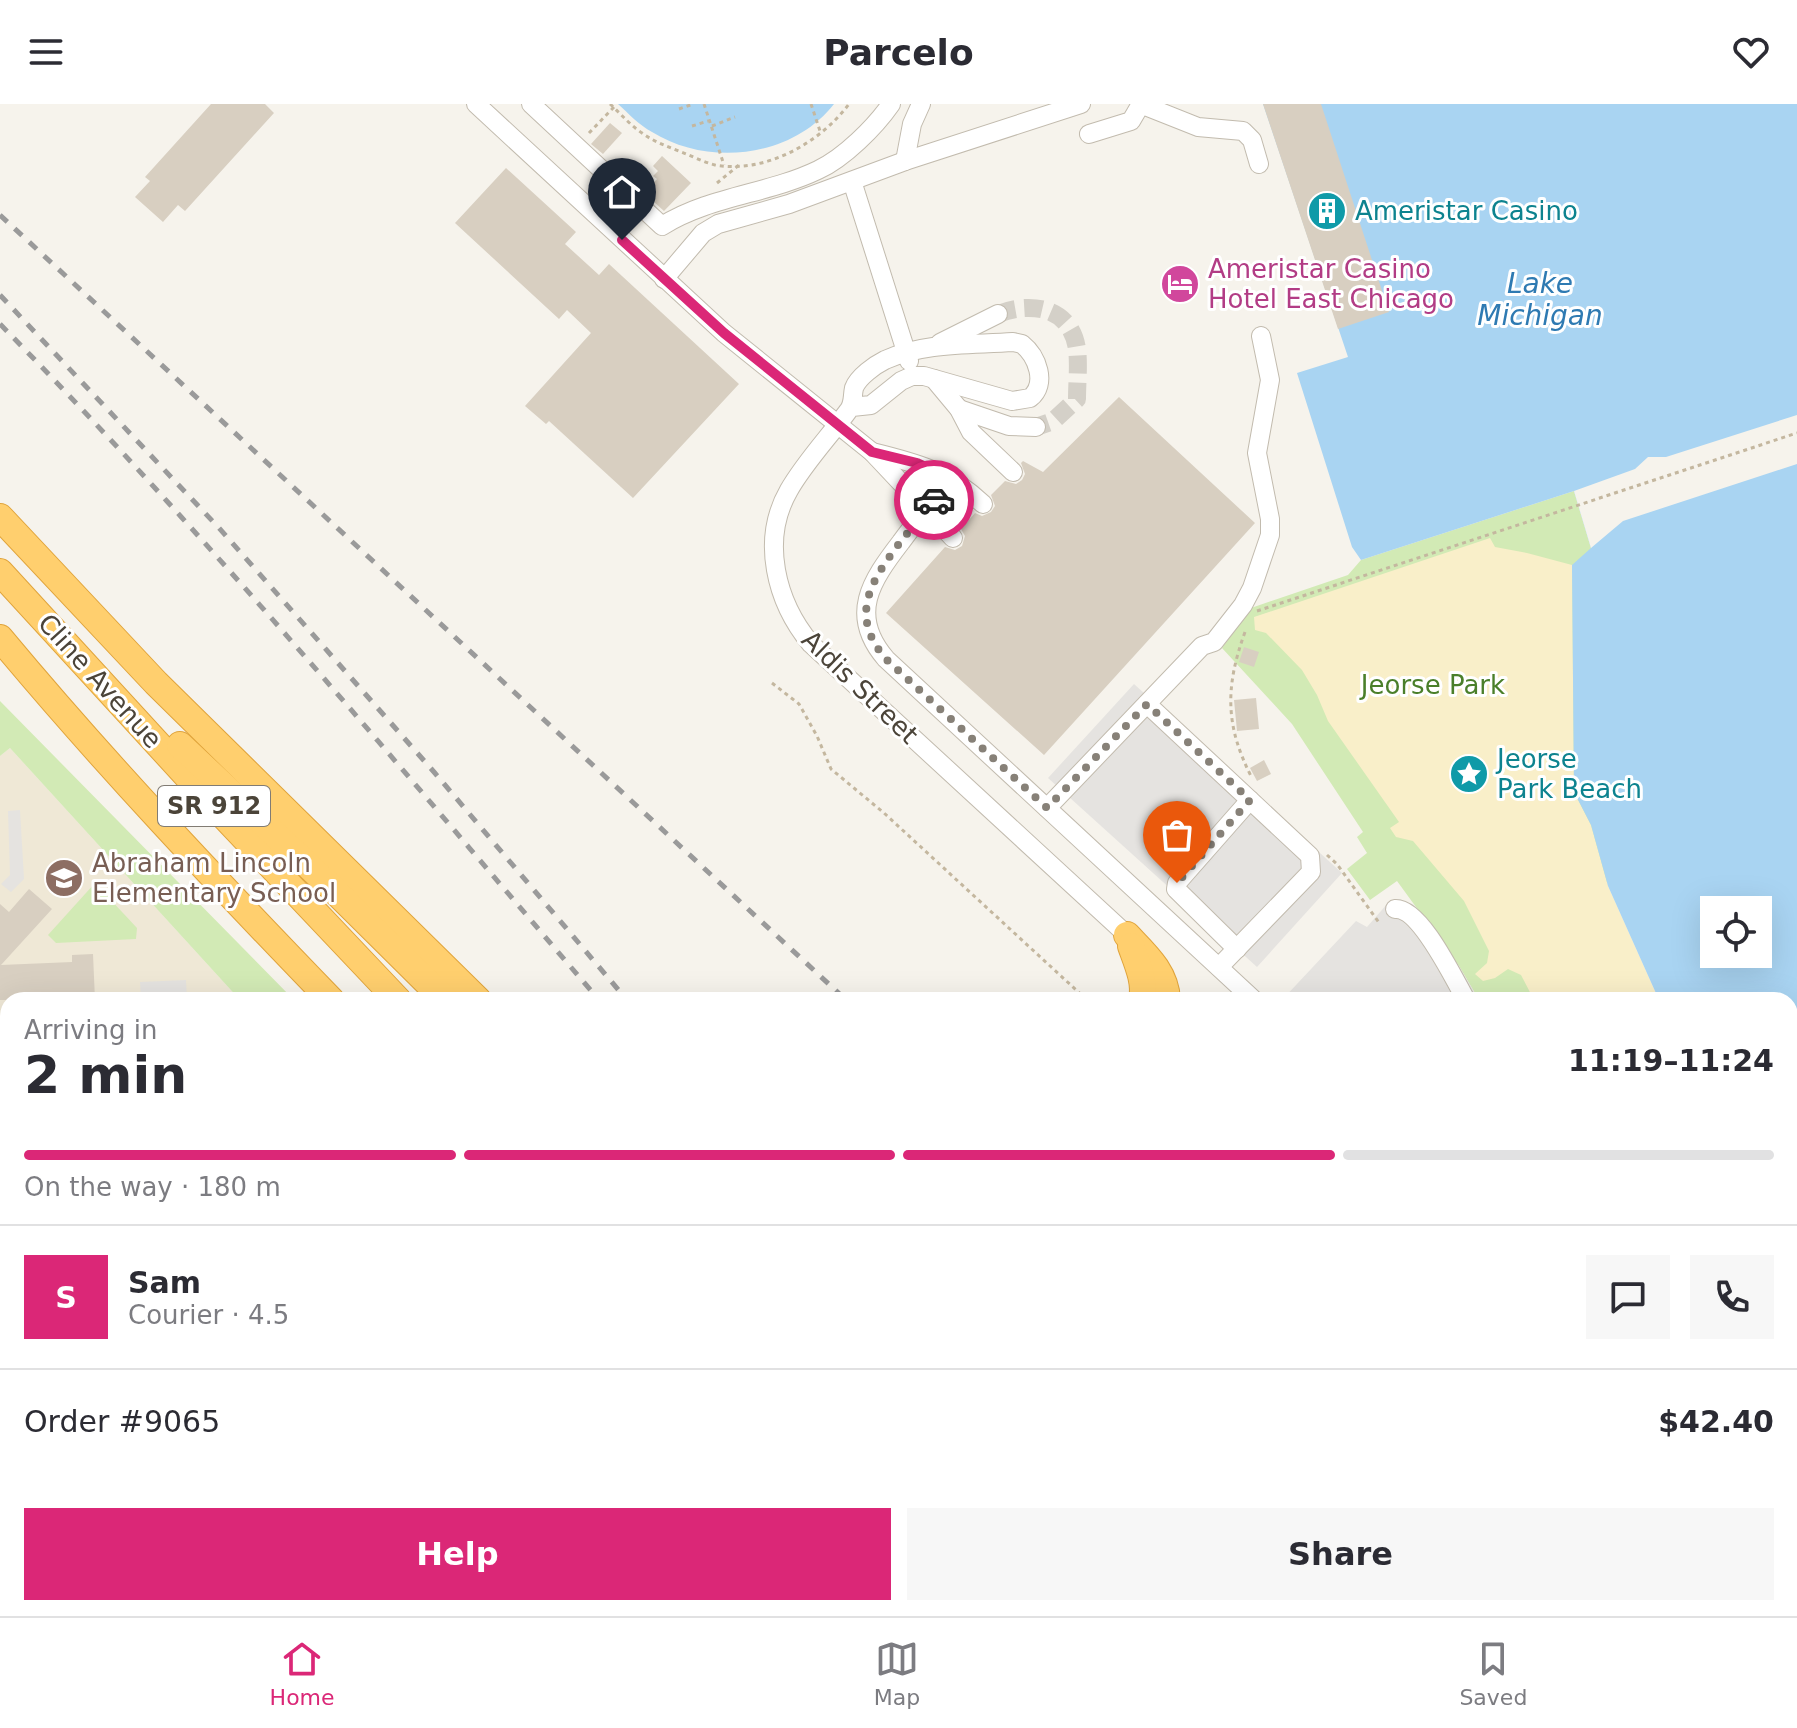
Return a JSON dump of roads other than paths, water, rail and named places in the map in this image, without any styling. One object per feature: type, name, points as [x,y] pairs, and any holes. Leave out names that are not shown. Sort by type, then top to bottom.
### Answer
[{"type":"highway","points":[[0,517],[156,683],[470,992]]},
{"type":"highway","name":"Cline Avenue","points":[[0,572],[390,992]]},
{"type":"highway","points":[[34,608],[330,886],[437,992]]},
{"type":"highway","name":"Cline Avenue","points":[[0,638],[64,714],[323,992]]},
{"type":"highway","points":[[0,662],[64,714]]},
{"type":"highway","points":[[1127,935],[1154,965],[1165,983],[1156,992]]},
{"type":"street","points":[[476,104],[724,333],[872,452],[924,511],[953,538]]},
{"type":"street","points":[[531,104],[662,226],[704,205],[774,185],[827,165],[875,124],[891,104]]},
{"type":"street","points":[[905,161],[912,124],[921,104]]},
{"type":"street","points":[[664,279],[710,228],[1081,104]]},
{"type":"street","points":[[1089,134],[1131,121],[1141,104],[1198,127],[1243,131],[1252,140],[1259,164]]},
{"type":"street","points":[[852,181],[908,352],[912,376]]},
{"type":"street","points":[[930,348],[998,314]]},
{"type":"street","points":[[1047,808],[1202,646],[1214,642],[1252,588],[1268,543],[1270,519],[1257,453],[1270,380],[1261,336]]},
{"type":"street","points":[[1022,344],[1034,357],[1040,378],[1036,394],[1021,401],[1012,401],[934,379],[912,376],[891,386],[871,405],[852,407],[855,385],[883,361],[930,348],[1022,344]]},
{"type":"street","points":[[934,379],[959,409],[971,432],[1013,472]]},
{"type":"street","name":"Aldis Street","points":[[852,407],[790,488],[781,506],[774,557],[776,575],[793,620],[811,644],[1127,935]]},
{"type":"street","points":[[959,409],[1009,426],[1036,427]]},
{"type":"street","points":[[872,452],[917,463],[952,479],[983,504]]},
{"type":"street","points":[[952,479],[873,580],[866,607],[869,633],[886,659],[1246,992]]},
{"type":"street","points":[[1147,704],[1253,792],[1310,856],[1311,872],[1219,967]]},
{"type":"street","points":[[1237,949],[1176,889],[1177,883],[1253,792]]},
{"type":"street","points":[[1395,909],[1412,913],[1461,992]]},
{"type":"water","points":[[618,104],[834,104],[796,136],[773,146],[723,153],[674,143],[643,126]]},
{"type":"water","name":"Lake Michigan","points":[[1263,104],[1797,104],[1797,992],[1655,992],[1608,886],[1591,825],[1574,792],[1572,565],[1591,548],[1574,491],[1361,560],[1352,547],[1297,373],[1348,357]]},
{"type":"tunnel","points":[[998,314],[1023,308],[1048,311],[1067,324],[1073,335],[1078,355],[1077,399],[1053,421],[1036,427]]},
{"type":"railway","points":[[0,215],[837,992]]},
{"type":"railway","points":[[0,295],[219,528],[434,772],[620,992]]},
{"type":"railway","points":[[0,324],[231,572],[592,992]]},
{"type":"place","name":"Ameristar Casino","points":[[1327,211]]},
{"type":"place","name":"Ameristar Casino Hotel East Chicago","points":[[1180,284]]},
{"type":"place","name":"Jeorse Park Beach","points":[[1469,774]]},
{"type":"place","name":"Abraham Lincoln Elementary School","points":[[64,878]]},
{"type":"park label","name":"Jeorse Park","points":[[1433,685]]}]
